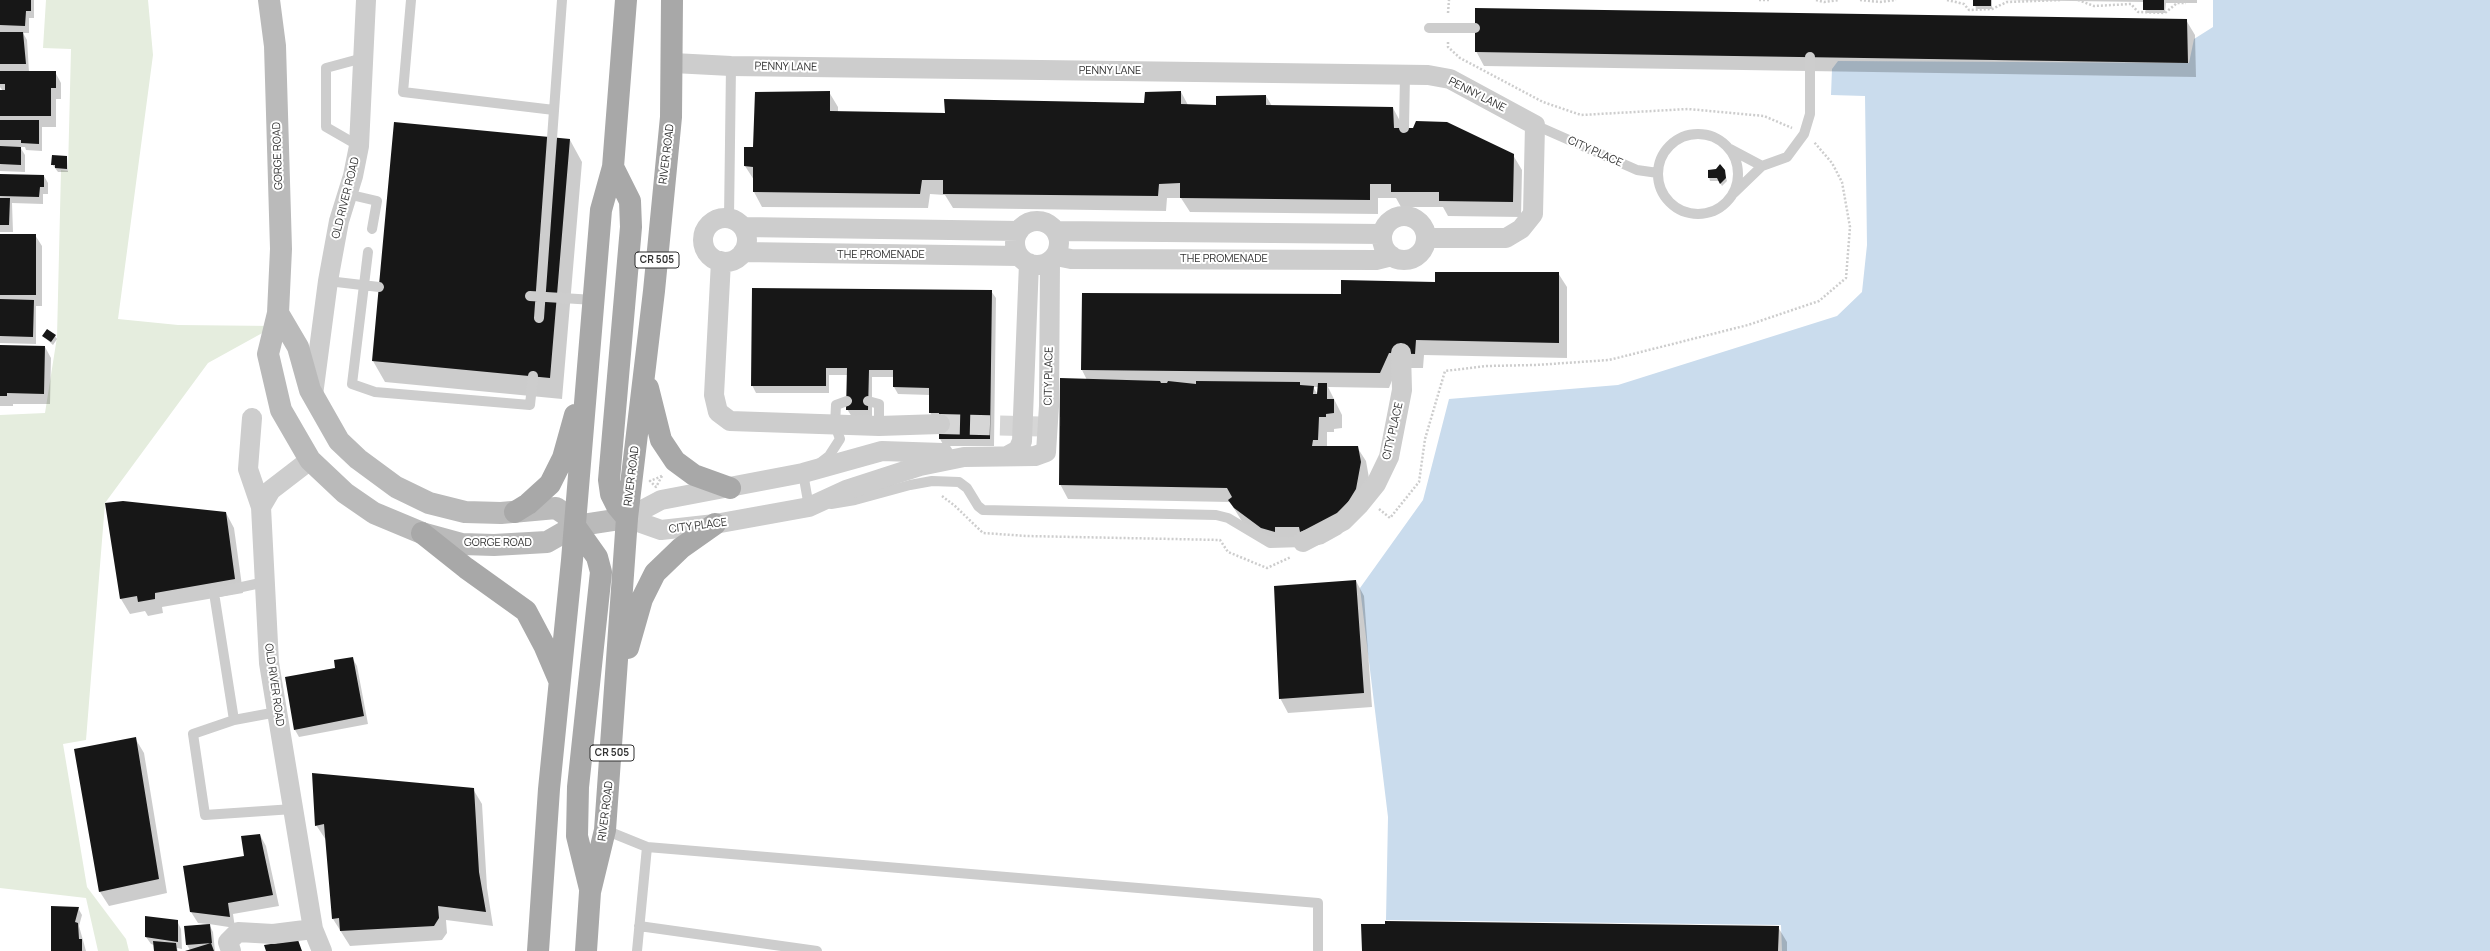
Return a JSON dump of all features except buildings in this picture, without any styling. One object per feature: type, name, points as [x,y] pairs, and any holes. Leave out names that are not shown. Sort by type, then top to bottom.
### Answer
[{"type":"main road","name":"GORGE ROAD","points":[[269,0],[275,46],[280,249],[278,313],[268,354],[281,410],[310,460],[345,493],[374,513],[422,533],[462,544],[494,545],[548,542],[575,526],[627,518]]},
{"type":"main road","points":[[538,951],[549,789],[575,526],[601,210],[613,167],[626,0]]},
{"type":"main road","name":"RIVER ROAD","points":[[586,951],[590,892],[605,830],[617,688],[627,518],[645,371],[671,117],[673,63],[672,0]]},
{"type":"main road","points":[[613,167],[630,201],[631,227],[609,480],[611,494],[617,506],[627,518]]},
{"type":"main road","points":[[278,313],[298,347],[314,395],[339,441],[358,459],[396,487],[429,502],[464,512],[515,512],[556,508],[565,514],[597,557],[601,572],[578,794],[576,836],[590,892]]},
{"type":"main road","points":[[515,512],[528,504],[550,484],[563,458],[589,368]]},
{"type":"main road","points":[[645,371],[661,440],[675,462],[694,475],[730,488]]},
{"type":"main road","points":[[617,688],[642,599],[655,573],[681,548],[715,524]]},
{"type":"main road","points":[[422,533],[466,568],[526,611],[544,645],[560,683]]},
{"type":"street","name":"OLD RIVER ROAD","points":[[314,395],[328,281],[339,221],[359,146],[366,0]]},
{"type":"street","name":"PENNY LANE","points":[[673,63],[731,66],[1428,75],[1450,79],[1534,125]]},
{"type":"street","points":[[1426,238],[1506,238],[1521,229],[1533,214],[1534,125]]},
{"type":"street","points":[[1396,217],[1410,217],[1422,225],[1426,238],[1422,251],[1417,256],[1404,260],[1392,256],[1383,246],[1382,234],[1389,221],[1396,217]]},
{"type":"street","points":[[736,223],[746,244],[743,252],[729,261],[720,261],[706,252],[703,235],[712,221],[736,223],[1019,231],[1033,222],[1050,225],[1056,231],[1059,239],[1053,259],[1042,265],[1024,260]]},
{"type":"street","points":[[1007,456],[1018,450],[1022,441],[1024,260],[1016,239],[1019,231]]},
{"type":"street","points":[[1056,231],[1382,234]]},
{"type":"street","name":"THE PROMENADE","points":[[743,252],[1024,260]]},
{"type":"street","name":"THE PROMENADE","points":[[1053,259],[1376,260],[1392,256]]},
{"type":"street","name":"CITY PLACE","points":[[627,518],[661,530],[715,524],[809,507],[846,490],[920,466],[964,457],[1035,456],[1046,452],[1049,406],[1053,259]]},
{"type":"street","points":[[720,261],[714,395],[718,412],[730,421],[879,426],[940,424]]},
{"type":"street","name":"CITY PLACE","points":[[1299,549],[1343,521],[1359,505],[1376,484],[1389,457],[1402,390],[1401,353]]},
{"type":"street","name":"OLD RIVER ROAD","points":[[252,418],[248,469],[261,507],[269,663],[313,929]]},
{"type":"street","name":"CITY PLACE","points":[[627,518],[661,500],[803,474],[882,451],[943,453],[964,457]]},
{"type":"street","points":[[261,507],[271,490],[310,460]]},
{"type":"street","points":[[230,951],[228,942],[238,932],[273,934],[313,929],[322,951]]},
{"type":"lane","points":[[411,0],[403,92],[554,110]]},
{"type":"lane","points":[[539,318],[562,0]]},
{"type":"lane","points":[[1429,28],[1475,28]]},
{"type":"lane","points":[[1762,166],[1730,149],[1718,138],[1702,134],[1687,135],[1672,143],[1662,156],[1658,173],[1661,190],[1671,204],[1683,211],[1696,214],[1710,212],[1722,206],[1762,166],[1787,157],[1804,134],[1810,114],[1810,57]]},
{"type":"lane","points":[[359,146],[326,126],[326,68],[363,58]]},
{"type":"lane","points":[[731,66],[736,223]]},
{"type":"lane","points":[[1404,128],[1406,75]]},
{"type":"lane","name":"CITY PLACE","points":[[1534,125],[1637,170],[1658,173]]},
{"type":"lane","points":[[1730,149],[1737,168],[1738,179],[1733,194]]},
{"type":"lane","points":[[347,194],[377,200],[372,229]]},
{"type":"lane","points":[[368,252],[352,384],[375,392],[530,405],[534,376]]},
{"type":"lane","points":[[328,281],[379,287]]},
{"type":"lane","points":[[530,296],[594,300]]},
{"type":"lane","points":[[847,401],[836,405],[835,425],[840,439],[829,456],[803,474],[809,507],[855,500],[910,484],[932,481],[959,482],[967,488],[978,506],[983,510],[1216,515],[1228,518],[1270,543],[1284,544],[1299,549]]},
{"type":"lane","points":[[868,401],[879,404],[879,426]]},
{"type":"lane","points":[[234,720],[214,593],[265,582]]},
{"type":"lane","points":[[277,712],[234,720],[193,734],[205,815],[293,809]]},
{"type":"lane","points":[[605,830],[647,848],[1318,903],[1318,951]]},
{"type":"lane","points":[[637,951],[647,848]]},
{"type":"lane","points":[[639,926],[818,951]]},
{"type":"path","points":[[1373,505],[1390,518],[1419,482],[1426,439],[1445,371],[1486,366],[1609,360],[1748,325],[1819,301],[1846,278],[1850,227],[1842,182],[1832,163],[1804,134],[1764,116],[1688,109],[1581,115],[1543,102],[1460,58],[1448,47],[1447,28],[1449,0]]},
{"type":"path","points":[[1759,0],[1769,0]]},
{"type":"path","points":[[1816,0],[1824,2],[1840,0]]},
{"type":"path","points":[[1860,0],[1880,2],[1896,0]]},
{"type":"path","points":[[1947,0],[1964,4],[1968,10],[1992,9],[2007,2],[2062,0]]},
{"type":"path","points":[[2078,0],[2094,6],[2131,4],[2138,12],[2165,13],[2177,3],[2186,3]]},
{"type":"path","points":[[650,481],[662,476]]},
{"type":"path","points":[[937,493],[955,506],[983,533],[1027,536],[1220,540],[1228,552],[1267,568],[1299,549]]},
{"type":"green space","points":[[46,0],[148,0],[153,55],[118,319],[178,325],[275,326],[208,363],[105,503],[86,740],[63,744],[87,887],[126,939],[129,951],[98,951],[86,898],[0,888],[0,415],[45,413],[57,337],[61,170],[68,171],[71,49],[43,48]]},
{"type":"water","points":[[2213,0],[2490,0],[2490,951],[1782,951],[1781,925],[1386,920],[1388,817],[1360,588],[1423,500],[1449,399],[1618,385],[1837,316],[1862,292],[1867,245],[1865,96],[1831,95],[1832,69],[1838,61],[2189,63],[2194,39],[2213,27]]},
{"type":"tunnel","points":[[940,424],[1060,427]]}]
